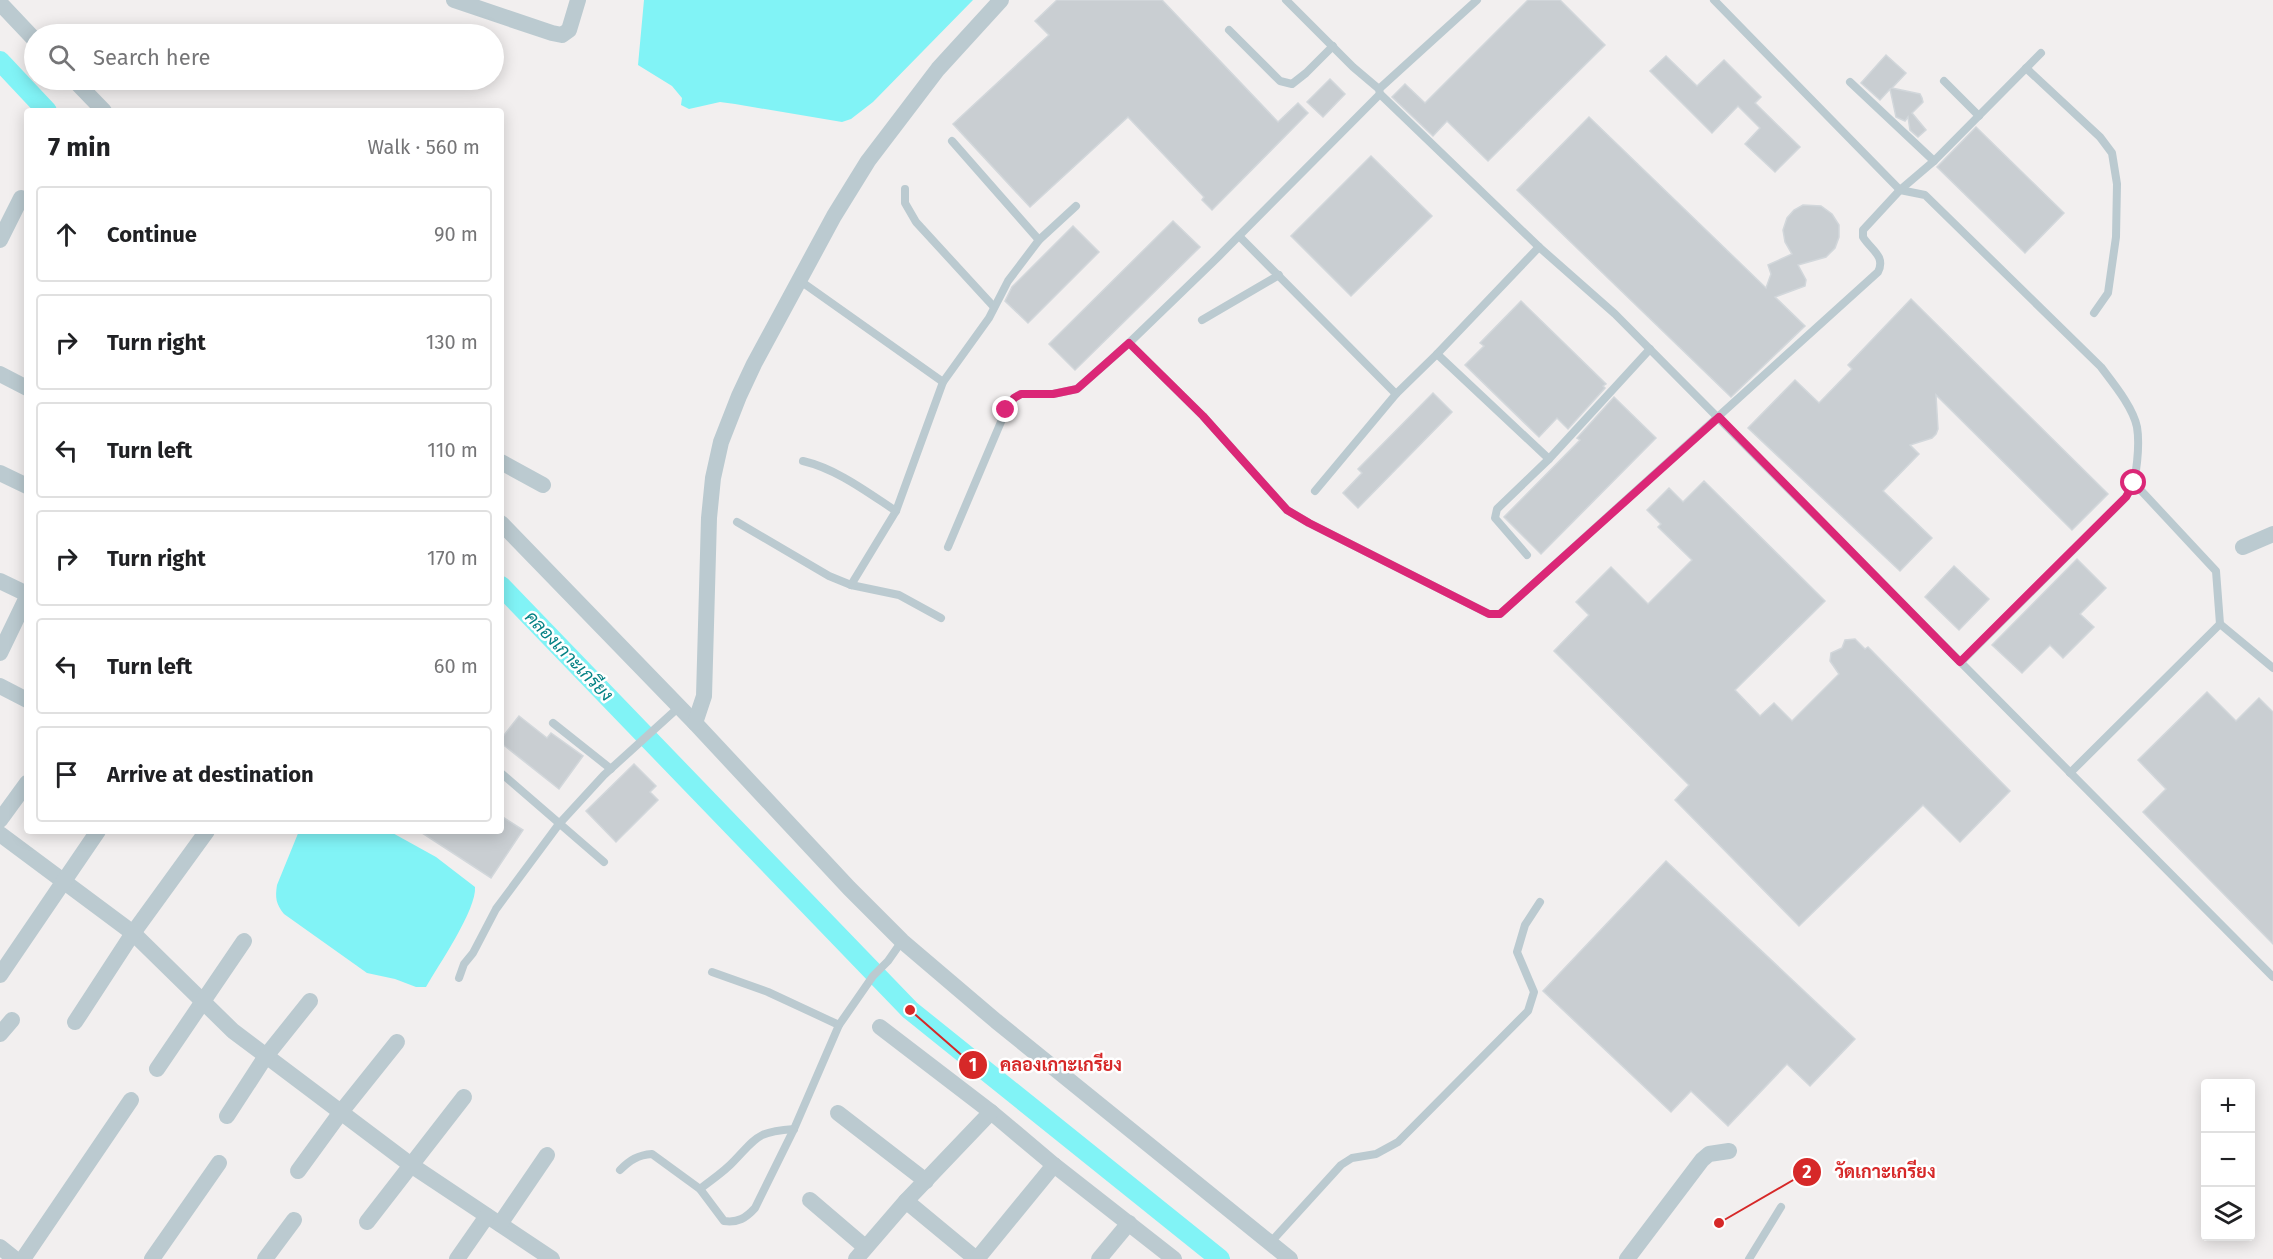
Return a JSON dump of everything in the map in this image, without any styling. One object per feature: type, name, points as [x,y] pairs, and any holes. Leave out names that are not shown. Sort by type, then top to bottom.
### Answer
[{"type":"street","points":[[454,0],[562,35],[569,30],[578,0]]},
{"type":"street","points":[[695,723],[704,696],[709,518],[713,478],[721,442],[754,364],[834,216],[868,161],[938,69],[1001,0]]},
{"type":"street","points":[[0,3],[24,28]]},
{"type":"street","points":[[84,90],[101,108]]},
{"type":"street","points":[[0,240],[21,198]]},
{"type":"street","points":[[0,374],[24,386]]},
{"type":"street","points":[[504,464],[543,485]]},
{"type":"street","points":[[0,472],[24,484]]},
{"type":"street","points":[[504,526],[674,712],[695,723],[849,888],[902,941],[996,1021],[1290,1259]]},
{"type":"street","points":[[2243,546],[2273,534]]},
{"type":"street","points":[[0,581],[24,594]]},
{"type":"street","points":[[0,652],[24,602]]},
{"type":"street","points":[[0,686],[24,698]]},
{"type":"street","points":[[0,820],[24,787]]},
{"type":"street","points":[[0,834],[134,933],[233,1031],[411,1165],[552,1259]]},
{"type":"street","points":[[0,975],[97,834]]},
{"type":"street","points":[[75,1022],[134,933],[205,834]]},
{"type":"street","points":[[157,1069],[244,941]]},
{"type":"street","points":[[227,1116],[266,1056],[310,1001]]},
{"type":"street","points":[[0,1034],[12,1020]]},
{"type":"street","points":[[880,1027],[991,1112],[1054,1165],[1174,1259]]},
{"type":"street","points":[[298,1172],[340,1112],[398,1042]]},
{"type":"street","points":[[367,1222],[464,1097]]},
{"type":"street","points":[[23,1259],[131,1100]]},
{"type":"street","points":[[810,1200],[861,1253],[906,1201],[991,1112]]},
{"type":"street","points":[[838,1113],[926,1181]]},
{"type":"street","points":[[1627,1259],[1702,1160],[1709,1154],[1729,1151]]},
{"type":"street","points":[[457,1259],[494,1220],[547,1155]]},
{"type":"street","points":[[152,1259],[219,1162]]},
{"type":"street","points":[[906,1201],[976,1259],[1054,1165]]},
{"type":"street","points":[[265,1259],[294,1220]]},
{"type":"street","points":[[1099,1259],[1129,1224]]},
{"type":"street","points":[[0,1247],[15,1259]]},
{"type":"lane","points":[[1286,0],[1539,247],[1615,314],[2273,977]]},
{"type":"lane","points":[[948,547],[1006,410],[1014,398],[1021,394],[1053,394],[1077,389],[1129,343],[1239,236],[1379,91],[1477,0]]},
{"type":"lane","points":[[1714,0],[1900,190],[1925,195],[2100,367],[2120,392],[2136,426],[2137,467],[2134,483],[2126,497],[1960,662]]},
{"type":"lane","points":[[1229,30],[1280,81],[1292,84],[1306,74],[1333,46]]},
{"type":"lane","points":[[1129,343],[1203,416],[1287,510],[1489,614],[1500,614],[1878,272],[1882,259],[1863,237],[1863,230],[1900,190],[1934,162],[2041,53]]},
{"type":"lane","points":[[2026,68],[2100,137],[2112,153],[2117,184],[2116,237],[2108,293],[2094,313]]},
{"type":"lane","points":[[1944,81],[1979,116]]},
{"type":"lane","points":[[1850,82],[1934,162]]},
{"type":"lane","points":[[952,141],[1040,240]]},
{"type":"lane","points":[[905,189],[905,202],[916,222],[994,307]]},
{"type":"lane","points":[[851,585],[896,511],[943,382],[994,307],[1008,281],[1040,240],[1076,206]]},
{"type":"lane","points":[[1239,236],[1396,394]]},
{"type":"lane","points":[[1315,491],[1396,394],[1539,247]]},
{"type":"lane","points":[[1202,320],[1279,275]]},
{"type":"lane","points":[[799,280],[943,382]]},
{"type":"lane","points":[[1527,555],[1495,518],[1497,509],[1548,459],[1650,349]]},
{"type":"lane","points":[[1437,354],[1548,459]]},
{"type":"lane","points":[[803,461],[814,463],[859,487],[896,511]]},
{"type":"lane","points":[[2134,483],[2216,571],[2220,624],[2273,668]]},
{"type":"lane","points":[[737,522],[829,576],[851,585],[899,595],[941,618]]},
{"type":"lane","points":[[2070,773],[2220,624]]},
{"type":"lane","points":[[459,978],[496,909],[559,824],[611,769],[674,712]]},
{"type":"lane","points":[[553,723],[611,769]]},
{"type":"lane","points":[[504,776],[604,862]]},
{"type":"lane","points":[[1270,1242],[1341,1165],[1352,1158],[1376,1154],[1398,1142],[1528,1011],[1534,992],[1517,952],[1525,925],[1540,902]]},
{"type":"lane","points":[[620,1170],[641,1155],[652,1154],[700,1189],[724,1221],[734,1223],[747,1217],[755,1208],[794,1129],[839,1025],[873,976],[888,961],[902,941]]},
{"type":"lane","points":[[712,972],[768,992],[839,1025]]},
{"type":"lane","points":[[700,1189],[733,1162],[749,1142],[774,1131],[794,1129]]},
{"type":"lane","points":[[1749,1259],[1781,1207]]},
{"type":"water","points":[[644,0],[973,0],[873,102],[851,119],[842,122],[720,102],[689,109],[681,105],[682,98],[672,86],[638,65]]},
{"type":"water","points":[[298,834],[394,834],[436,857],[475,887],[474,897],[464,923],[447,952],[426,987],[416,987],[395,979],[367,973],[284,914],[277,901],[277,885]]},
{"type":"building","points":[[1057,0],[1162,0],[1278,122],[1298,103],[1308,113],[1212,210],[1202,200],[1204,197],[1128,117],[1030,207],[953,124],[1049,35],[1035,21]]},
{"type":"building","points":[[1528,0],[1560,0],[1605,45],[1488,161],[1447,121],[1433,136],[1392,97],[1405,84],[1425,103]]},
{"type":"building","points":[[1886,55],[1906,73],[1892,88],[1920,94],[1922,98],[1923,102],[1912,113],[1926,130],[1918,137],[1910,130],[1908,117],[1905,121],[1896,117],[1890,89],[1880,100],[1861,83]]},
{"type":"building","points":[[1666,56],[1697,86],[1724,60],[1761,97],[1755,103],[1800,147],[1775,172],[1745,144],[1760,128],[1738,106],[1712,133],[1650,71]]},
{"type":"building","points":[[1330,79],[1345,94],[1323,117],[1307,102]]},
{"type":"building","points":[[1589,117],[1766,288],[1771,274],[1768,265],[1792,254],[1785,242],[1783,230],[1787,218],[1794,210],[1803,205],[1821,206],[1832,214],[1839,225],[1839,237],[1835,248],[1826,257],[1798,265],[1806,280],[1805,286],[1775,297],[1805,326],[1731,397],[1517,190]]},
{"type":"building","points":[[1976,127],[2064,213],[2025,253],[1937,167]]},
{"type":"building","points":[[1371,156],[1432,216],[1351,296],[1291,236]]},
{"type":"building","points":[[1173,221],[1200,247],[1075,370],[1049,344]]},
{"type":"building","points":[[1073,226],[1099,252],[1028,323],[1005,301],[1012,287]]},
{"type":"building","points":[[1911,299],[2108,494],[2072,530],[1936,395],[1938,429],[1936,434],[1932,438],[1910,445],[1919,454],[1883,491],[1932,538],[1900,571],[1748,428],[1795,380],[1819,403],[1852,369],[1848,365]]},
{"type":"building","points":[[1521,301],[1606,384],[1603,386],[1605,388],[1568,429],[1557,418],[1539,437],[1465,365],[1484,346],[1480,343]]},
{"type":"building","points":[[1433,393],[1452,412],[1358,508],[1343,493],[1362,473],[1358,469]]},
{"type":"building","points":[[1614,397],[1656,438],[1541,554],[1504,517],[1580,440],[1577,438]]},
{"type":"building","points":[[1704,481],[1825,601],[1735,690],[1760,716],[1774,703],[1792,721],[1839,674],[1830,661],[1831,653],[1842,648],[1845,640],[1855,639],[1865,649],[1868,647],[2010,791],[1960,842],[1923,805],[1799,926],[1675,800],[1689,785],[1554,651],[1589,615],[1576,602],[1611,567],[1648,604],[1692,560],[1658,527],[1661,524],[1647,510],[1669,488],[1683,502]]},
{"type":"building","points":[[2077,559],[2106,588],[2080,614],[2094,627],[2063,658],[2050,645],[2022,673],[1992,645]]},
{"type":"building","points":[[1954,566],[1989,599],[1959,630],[1925,597]]},
{"type":"building","points":[[2207,692],[2236,721],[2259,698],[2273,712],[2273,944],[2143,812],[2166,789],[2138,760]]},
{"type":"building","points":[[519,716],[547,738],[551,733],[583,756],[559,789],[504,745],[504,735]]},
{"type":"building","points":[[634,764],[656,786],[650,792],[658,800],[616,842],[586,811]]},
{"type":"building","points":[[504,818],[523,830],[491,878],[424,834],[504,834]]},
{"type":"building","points":[[1666,861],[1855,1039],[1810,1086],[1787,1064],[1728,1126],[1691,1091],[1671,1112],[1543,991]]},
{"type":"waterway","name":"คลองเกาะเกรียง","points":[[0,61],[24,87]]},
{"type":"waterway","name":"คลองเกาะเกรียง","points":[[27,90],[44,108]]},
{"type":"waterway","name":"คลองเกาะเกรียง","points":[[504,589],[910,1010],[1220,1259]]},
{"type":"place","name":"คลองเกาะเกรียง","points":[[910,1010]]},
{"type":"place","name":"วัดเกาะเกรียง","points":[[1719,1223]]},
{"type":"route","points":[[1006,410],[1014,398],[1021,394],[1066,393],[1077,389],[1129,343],[1203,416],[1287,510],[1489,614],[1500,614],[1719,417],[1960,662],[2126,497],[2134,483]]}]
